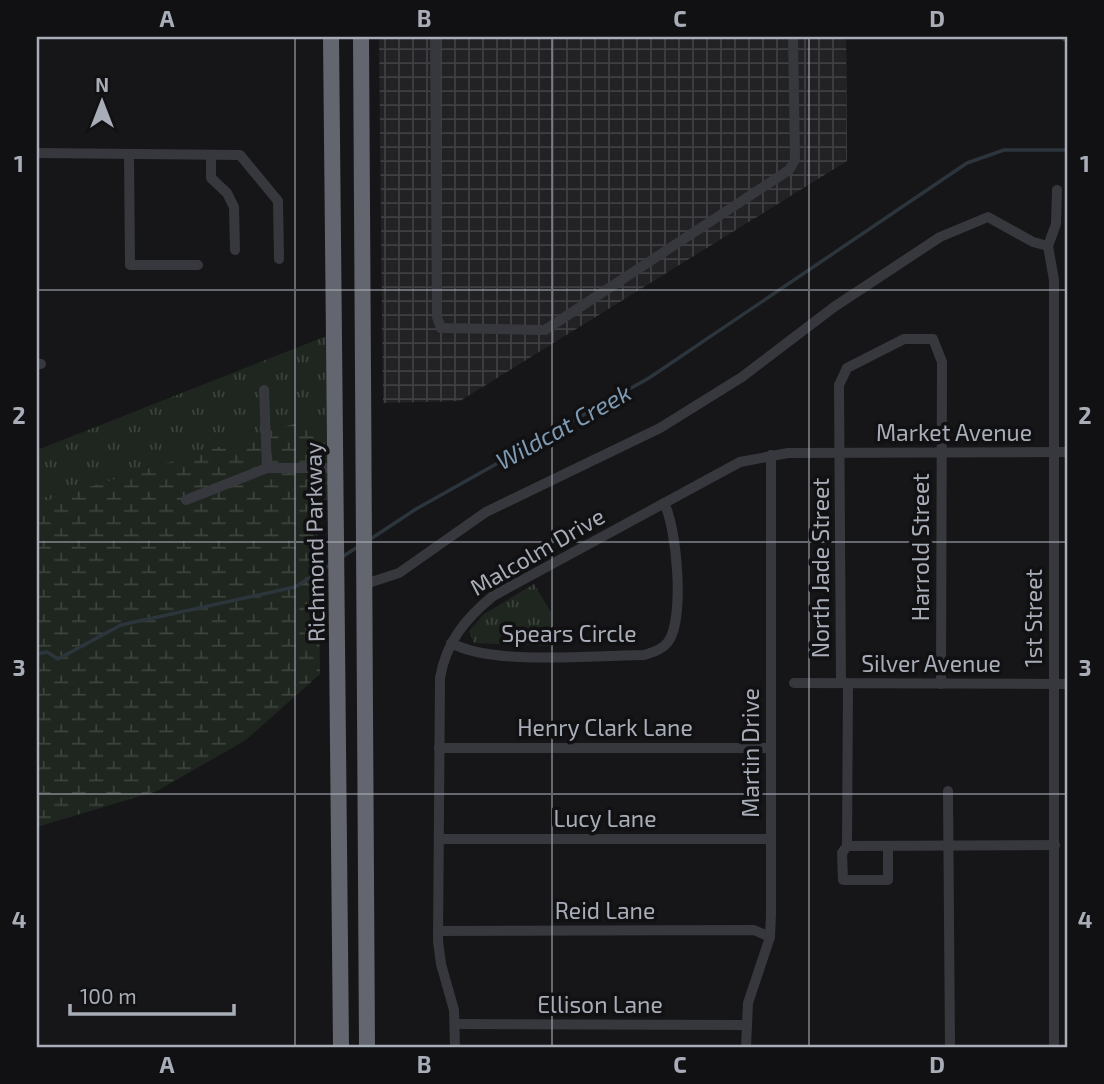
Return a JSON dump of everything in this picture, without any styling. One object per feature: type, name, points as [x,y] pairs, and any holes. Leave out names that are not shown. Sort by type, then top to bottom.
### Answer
[{"type":"highway","name":"Richmond Parkway","points":[[331,37],[341,1047]]},
{"type":"highway","points":[[360,37],[368,1047]]},
{"type":"street","points":[[435,37],[437,317],[441,328],[545,330],[789,170],[795,160],[793,37]]},
{"type":"street","points":[[37,153],[240,155],[278,201],[279,259]]},
{"type":"street","points":[[129,155],[130,265],[198,265]]},
{"type":"street","points":[[211,156],[211,178],[227,193],[234,207],[235,250]]},
{"type":"street","name":"1st Street","points":[[1054,1047],[1054,280],[1048,246],[1056,224],[1057,190]]},
{"type":"street","points":[[365,581],[399,573],[486,512],[660,428],[742,377],[834,307],[957,228],[988,217],[1033,242],[1048,246]]},
{"type":"street","name":"North Jade Street","points":[[888,846],[888,880],[843,880],[842,853],[847,846],[839,386],[846,368],[904,338],[933,338],[942,362],[942,453]]},
{"type":"street","points":[[264,390],[267,468]]},
{"type":"street","name":"Market Avenue","points":[[841,453],[1067,452]]},
{"type":"street","name":"Malcolm Drive","points":[[455,1047],[451,990],[441,964],[438,931],[440,678],[443,660],[451,643],[473,613],[493,596],[740,461],[771,455],[841,453]]},
{"type":"street","name":"Harrold Street","points":[[941,684],[942,453]]},
{"type":"street","name":"Martin Drive","points":[[746,1047],[748,1003],[770,937],[771,455]]},
{"type":"street","points":[[186,500],[267,468],[335,468]]},
{"type":"street","points":[[1054,479],[1067,479]]},
{"type":"street","name":"Spears Circle","points":[[451,643],[466,651],[503,655],[644,655],[656,651],[670,637],[676,612],[677,542],[664,503]]},
{"type":"street","name":"Silver Avenue","points":[[794,683],[1067,684]]},
{"type":"street","name":"Henry Clark Lane","points":[[439,748],[771,748]]},
{"type":"street","points":[[948,791],[951,891],[950,1047]]},
{"type":"street","name":"Lucy Lane","points":[[439,839],[771,839]]},
{"type":"street","points":[[847,846],[1055,845]]},
{"type":"street","name":"Reid Lane","points":[[438,931],[754,930],[770,937]]},
{"type":"street","name":"Ellison Lane","points":[[455,1024],[746,1025]]},
{"type":"shaded area","points":[[379,37],[846,37],[847,161],[460,401],[383,403]]},
{"type":"green space","points":[[334,333],[336,500],[252,503],[37,679],[37,450]]},
{"type":"green space","points":[[316,417],[320,674],[246,740],[157,791],[37,827],[37,503]]},
{"type":"green space","points":[[534,584],[551,612],[552,646],[474,643],[469,631],[484,614]]},
{"type":"waterway","name":"Wildcat Creek","points":[[369,540],[416,509],[649,378],[967,163],[1004,150],[1067,150]]},
{"type":"waterway","name":"Wildcat Creek","points":[[342,557],[359,546]]},
{"type":"waterway","name":"Wildcat Creek","points":[[37,654],[47,652],[58,659],[121,625],[295,587],[330,565]]}]
